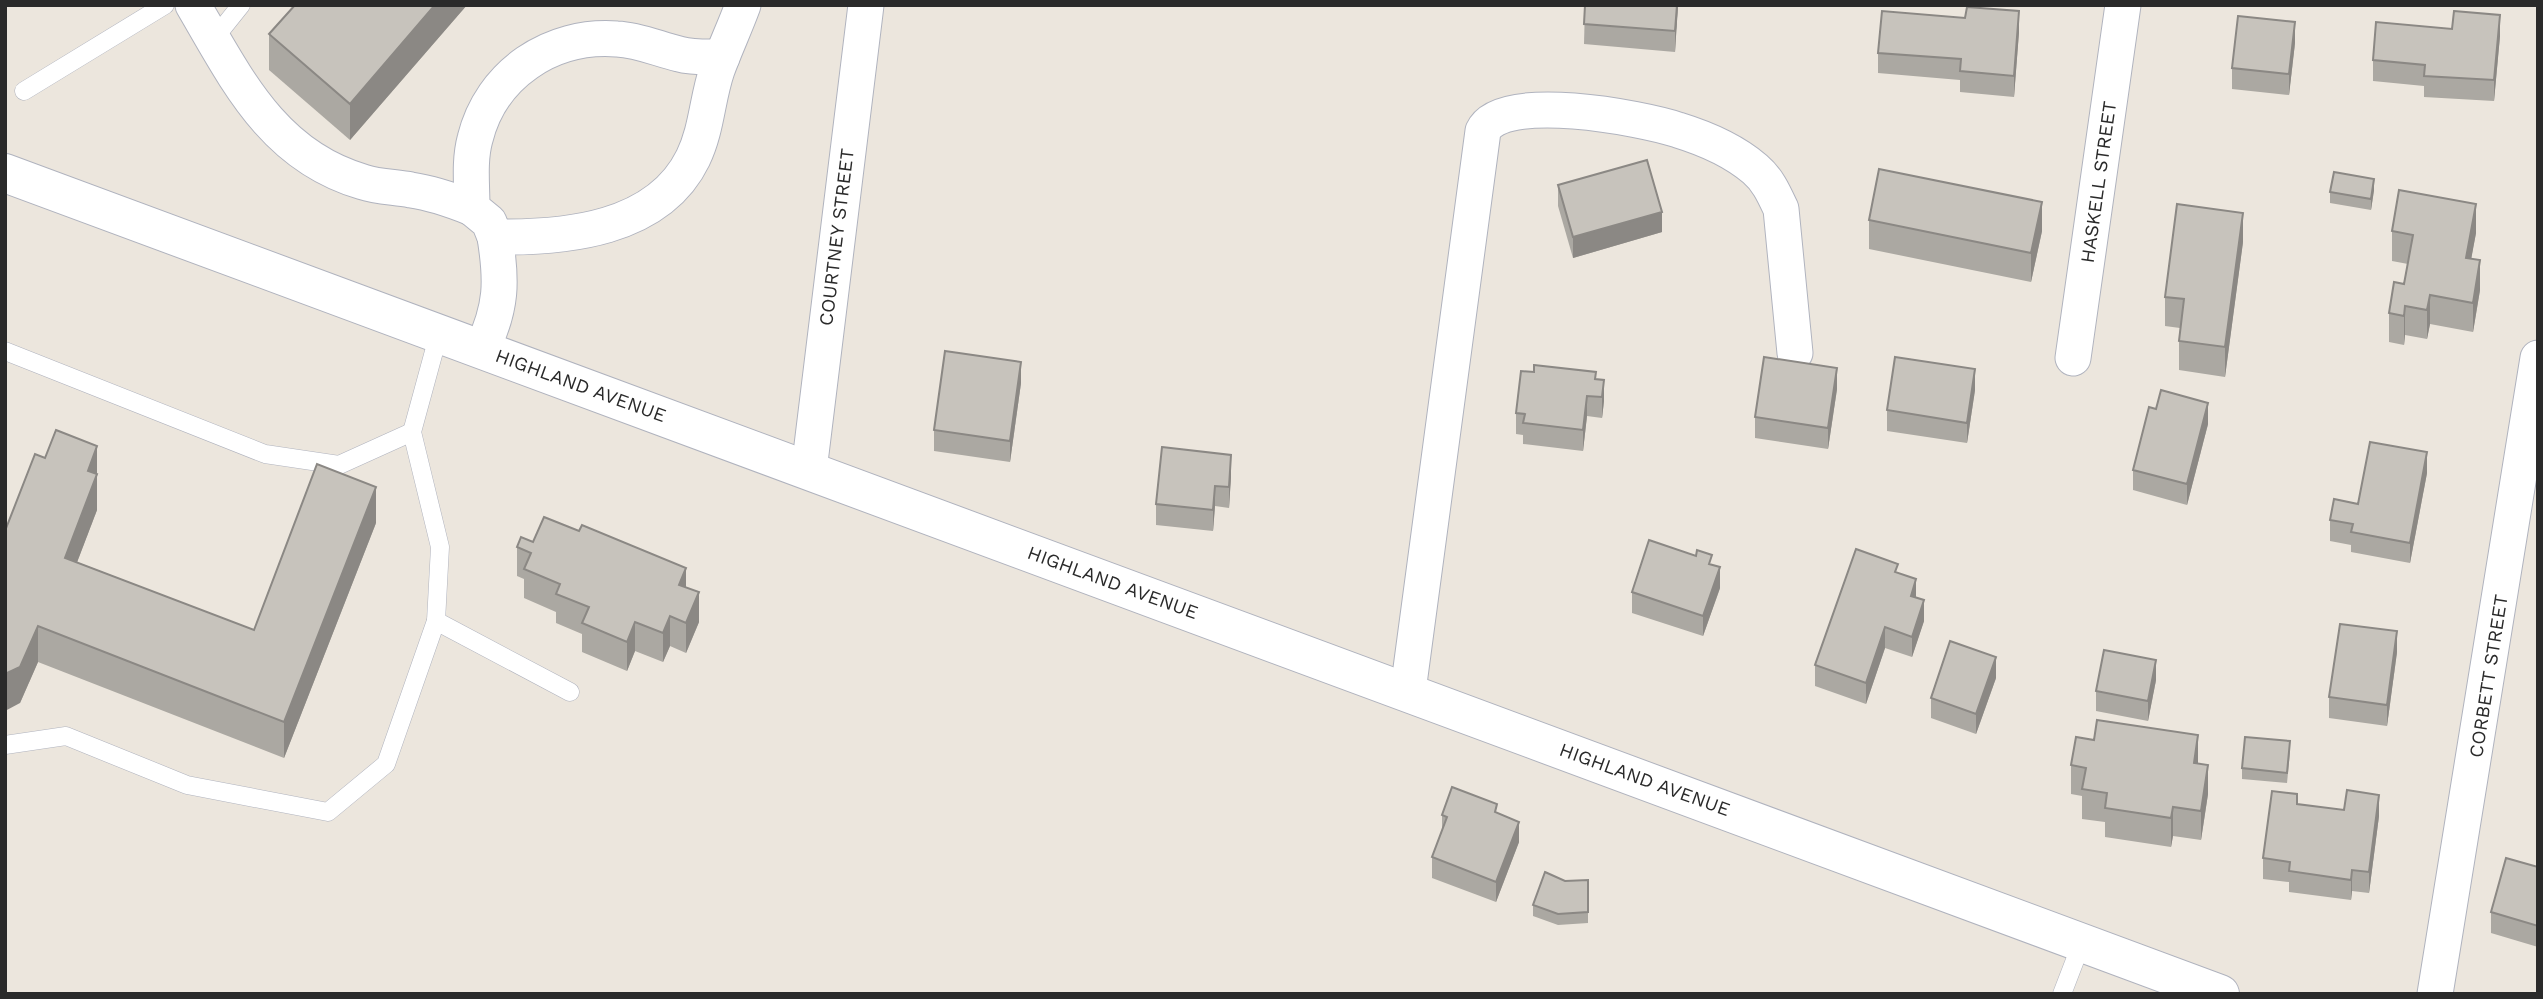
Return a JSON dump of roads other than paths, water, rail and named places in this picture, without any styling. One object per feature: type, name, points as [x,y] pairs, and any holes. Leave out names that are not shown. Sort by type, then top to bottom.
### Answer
[{"type":"main road","name":"HIGHLAND AVENUE","points":[[5,173],[2220,994]]},
{"type":"street","points":[[192,5],[269,124],[290,145],[312,161],[364,183],[429,193],[472,208],[489,222],[495,237],[501,295],[495,321],[482,349]]},
{"type":"street","points":[[495,237],[551,236],[597,228],[637,211],[670,188],[684,174],[699,144],[722,57],[743,5]]},
{"type":"street","name":"COURTNEY STREET","points":[[808,470],[866,5]]},
{"type":"street","name":"HASKELL STREET","points":[[2073,358],[2123,5]]},
{"type":"street","points":[[472,208],[471,161],[475,138],[485,111],[502,85],[540,54],[578,40],[598,38],[640,42],[682,55],[722,57]]},
{"type":"street","points":[[1408,691],[1483,131],[1487,122],[1499,114],[1518,112],[1563,110],[1615,116],[1678,130],[1708,141],[1755,168],[1772,187],[1781,209],[1791,282],[1795,353]]},
{"type":"street","name":"CORBETT STREET","points":[[2435,994],[2538,358]]},
{"type":"lane","points":[[24,91],[165,5]]},
{"type":"lane","points":[[213,40],[241,5]]},
{"type":"lane","points":[[5,746],[66,736],[187,785],[328,812],[386,764],[436,621],[440,547],[412,432],[439,333]]},
{"type":"lane","points":[[5,351],[265,454],[339,465],[412,432]]},
{"type":"lane","points":[[436,621],[570,692]]},
{"type":"lane","points":[[2062,994],[2082,942]]}]
